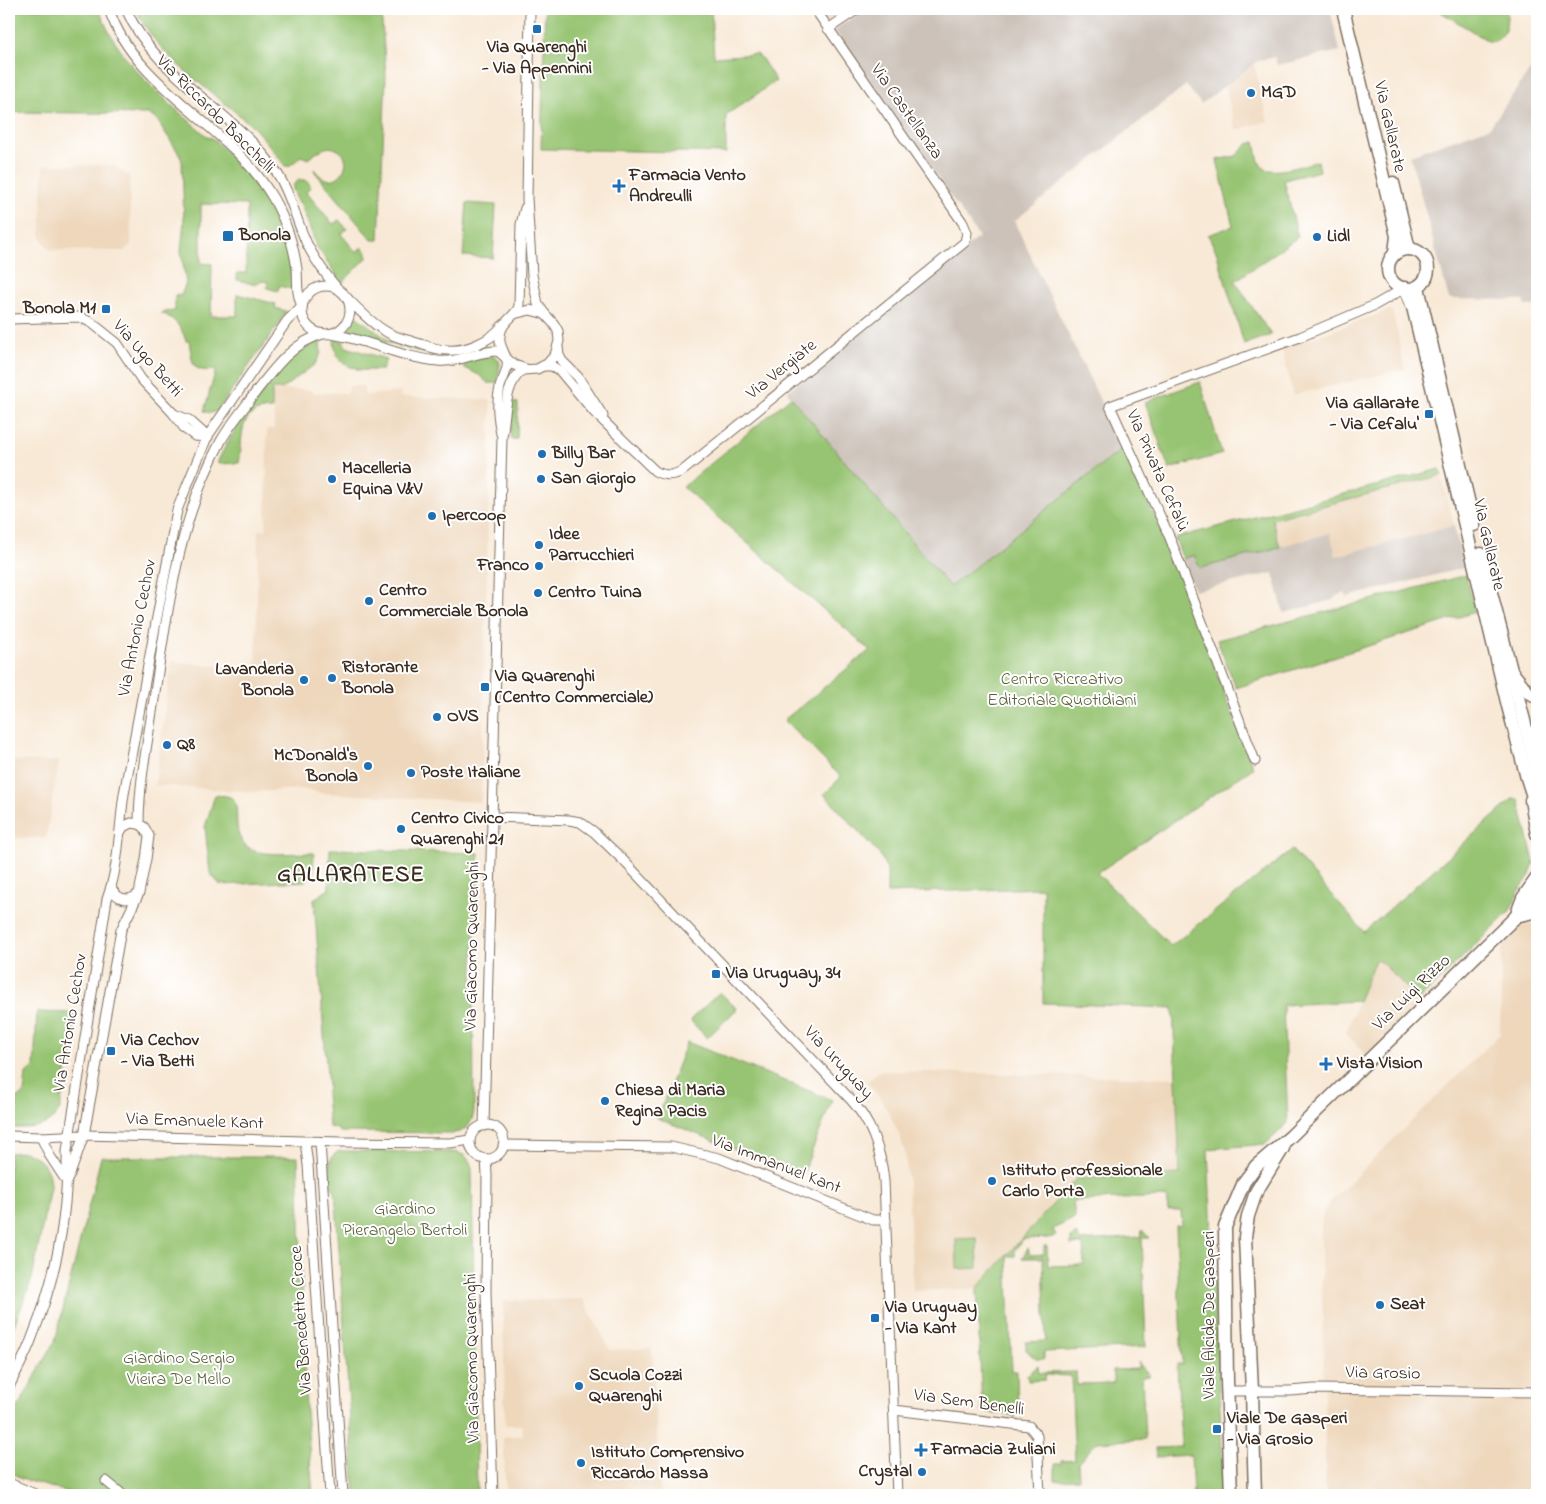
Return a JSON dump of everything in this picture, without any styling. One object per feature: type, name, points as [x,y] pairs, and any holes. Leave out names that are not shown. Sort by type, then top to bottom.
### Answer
[{"type":"main road","name":"Via Gallarate","points":[[1343,9],[1397,236],[1395,253],[1388,263],[1388,275],[1394,284],[1408,288]]},
{"type":"main road","name":"Via Gallarate","points":[[1352,9],[1409,249]]},
{"type":"main road","points":[[1395,253],[1409,249],[1421,254],[1426,260],[1428,267],[1425,279],[1408,288]]},
{"type":"main road","name":"Via Gallarate","points":[[1408,288],[1510,669],[1532,775],[1537,809]]},
{"type":"main road","name":"Via Gallarate","points":[[1408,288],[1532,775]]},
{"type":"main road","points":[[1510,669],[1529,693],[1537,697]]},
{"type":"main road","points":[[1532,775],[1537,834]]},
{"type":"main road","points":[[1516,916],[1522,898],[1537,878]]},
{"type":"main road","name":"Via Luigi Rizzo","points":[[1290,1137],[1537,896]]},
{"type":"main road","points":[[1516,916],[1537,911]]},
{"type":"main road","name":"Viale Alcide De Gasperi","points":[[1231,1495],[1225,1226],[1244,1182],[1256,1166],[1290,1137]]},
{"type":"main road","name":"Viale Alcide De Gasperi","points":[[1255,1495],[1245,1237],[1248,1216],[1256,1192],[1290,1137]]},
{"type":"street","name":"Via Riccardo Bacchelli","points":[[109,9],[121,36],[142,66],[240,156],[268,190],[290,238],[296,266],[297,293],[302,306]]},
{"type":"street","name":"Via Riccardo Bacchelli","points":[[126,9],[135,27],[161,60],[241,130],[273,167],[290,197],[311,252],[322,270],[337,288]]},
{"type":"street","points":[[530,9],[527,199],[534,289],[538,304],[558,331],[558,346],[553,358],[543,366]]},
{"type":"street","name":"Via Castellanza","points":[[815,9],[963,222],[967,236]]},
{"type":"street","points":[[828,28],[858,9]]},
{"type":"street","points":[[527,199],[521,224],[520,304],[518,310],[504,323],[498,332],[479,343],[463,349],[448,350],[399,338],[372,322],[337,288],[322,285],[316,287],[305,296],[302,306],[302,317],[310,329],[344,336],[426,360],[455,361],[495,351],[500,352],[514,365],[529,370]]},
{"type":"street","name":"Via Vergiate","points":[[543,366],[552,366],[560,371],[594,412],[655,471],[666,475],[674,474],[682,471],[960,247],[965,242],[967,236]]},
{"type":"street","name":"Via Privata Cefalù","points":[[1255,761],[1170,538],[1110,406],[1300,337],[1375,305],[1408,288]]},
{"type":"street","points":[[327,334],[344,326],[348,320],[350,313],[347,298]]},
{"type":"street","name":"Via Antonio Cechov","points":[[9,1387],[33,1336],[48,1293],[62,1226],[67,1182],[67,1152],[107,899],[121,831],[124,794],[177,510],[207,437],[287,321],[302,306]]},
{"type":"street","points":[[514,314],[532,310],[547,316]]},
{"type":"street","name":"Via Ugo Betti","points":[[9,319],[80,317],[92,323],[117,344],[141,379],[185,429],[195,436],[207,437]]},
{"type":"street","name":"Via Giacomo Quarenghi","points":[[502,437],[497,412],[500,388],[507,364],[500,341],[500,333],[504,323]]},
{"type":"street","name":"Via Antonio Cechov","points":[[67,1182],[84,1135],[120,930],[140,893],[142,883],[149,836],[144,826],[139,824],[139,797],[176,571],[192,507],[220,443],[279,364],[298,345],[314,336],[327,334]]},
{"type":"street","name":"Via Vergiate","points":[[558,346],[559,356],[562,361],[578,377],[612,429]]},
{"type":"street","name":"Via Giacomo Quarenghi","points":[[484,1126],[502,437],[510,390],[518,374],[523,370],[543,366]]},
{"type":"street","points":[[207,437],[220,443]]},
{"type":"street","name":"Via Uruguay","points":[[493,817],[569,820],[580,822],[594,832],[622,859],[860,1110],[871,1128],[881,1157],[886,1220],[897,1495]]},
{"type":"street","points":[[121,831],[123,827],[131,823],[139,824]]},
{"type":"street","points":[[111,887],[113,892],[121,898],[131,899],[140,893]]},
{"type":"street","points":[[484,1126],[494,1127],[499,1131],[504,1140],[499,1154],[486,1159],[476,1155],[470,1146],[470,1140],[474,1131],[484,1126]]},
{"type":"street","points":[[9,1136],[84,1135]]},
{"type":"street","name":"Via Emanuele Kant","points":[[84,1135],[320,1142]]},
{"type":"street","points":[[41,1137],[50,1156],[67,1182]]},
{"type":"street","points":[[320,1142],[450,1143],[470,1140]]},
{"type":"street","name":"Via Benedetto Croce","points":[[305,1142],[330,1495]]},
{"type":"street","name":"Via Benedetto Croce","points":[[320,1142],[343,1495]]},
{"type":"street","name":"Via Immanuel Kant","points":[[503,1145],[671,1147],[719,1158],[873,1220],[886,1220]]},
{"type":"street","name":"Via Giacomo Quarenghi","points":[[486,1159],[488,1176],[486,1292],[492,1495]]},
{"type":"street","name":"Via Grosio","points":[[1228,1391],[1537,1392]]},
{"type":"street","name":"Via Sem Benelli","points":[[894,1410],[1029,1426],[1037,1436],[1040,1495]]},
{"type":"street","points":[[106,1481],[123,1495]]},
{"type":"street","points":[[9,1483],[36,1495]]},
{"type":"shaded area","points":[[817,9],[855,9],[828,26]]},
{"type":"shaded area","points":[[866,9],[1330,9],[1340,51],[1277,65],[1275,57],[1258,61],[1201,104],[1186,85],[1014,221],[1123,448],[950,588],[787,392],[847,341],[979,237],[834,30]]},
{"type":"shaded area","points":[[1254,64],[1268,121],[1236,130],[1225,86]]},
{"type":"shaded area","points":[[1532,67],[1537,67],[1537,306],[1525,306],[1524,300],[1449,299],[1410,155],[1490,127]]},
{"type":"shaded area","points":[[43,165],[114,165],[129,176],[131,244],[124,251],[50,250],[41,238]]},
{"type":"shaded area","points":[[1392,309],[1405,369],[1293,395],[1282,349]]},
{"type":"shaded area","name":"Centro Commerciale Bonola","points":[[349,386],[364,386],[364,395],[401,392],[400,397],[491,400],[481,802],[323,793],[301,789],[255,792],[155,785],[171,661],[256,671],[258,530],[266,530],[267,429],[274,429],[272,389],[311,390],[311,393],[348,393]]},
{"type":"shaded area","points":[[1442,475],[1454,526],[1336,556],[1329,533],[1280,547],[1272,520]]},
{"type":"shaded area","points":[[1454,526],[1464,568],[1347,597],[1345,593],[1336,596],[1333,600],[1284,613],[1273,573],[1194,591],[1183,559],[1194,555],[1198,566],[1201,568],[1330,533],[1336,556]]},
{"type":"shaded area","points":[[9,761],[59,761],[46,838],[9,838]]},
{"type":"shaded area","points":[[1537,922],[1537,1495],[1326,1495],[1321,1229],[1323,1211],[1500,1034],[1502,947],[1522,926]]},
{"type":"shaded area","points":[[1375,959],[1381,961],[1425,1005],[1369,1059],[1346,1033]]},
{"type":"shaded area","name":"Istituto professionale Carlo Porta","points":[[880,1071],[1176,1078],[1180,1175],[1076,1179],[977,1288],[913,1291],[905,1153],[889,1113],[867,1082]]},
{"type":"shaded area","points":[[583,1299],[610,1350],[652,1348],[660,1495],[506,1495],[503,1437],[523,1435],[522,1425],[505,1425],[503,1301]]},
{"type":"green space","points":[[9,9],[99,9],[108,29],[131,64],[161,95],[209,138],[211,137],[237,163],[269,204],[277,219],[288,254],[292,285],[292,289],[279,286],[278,291],[267,288],[268,282],[260,281],[256,285],[237,280],[237,273],[246,273],[247,205],[201,204],[201,263],[212,264],[211,316],[237,316],[237,294],[276,304],[275,308],[286,311],[279,324],[217,411],[210,413],[204,411],[216,370],[201,370],[194,365],[189,341],[186,341],[180,328],[174,321],[161,313],[175,311],[175,296],[181,295],[186,283],[181,251],[184,221],[182,161],[180,155],[157,120],[148,114],[9,112]]},
{"type":"green space","points":[[136,9],[381,9],[386,75],[379,240],[372,240],[315,172],[314,169],[322,177],[329,180],[336,178],[342,174],[345,167],[346,160],[343,154],[334,148],[326,148],[308,159],[302,156],[289,166],[285,166],[254,128],[172,59],[158,44]]},
{"type":"green space","points":[[545,9],[711,9],[714,57],[757,54],[776,81],[726,115],[726,153],[541,149]]},
{"type":"green space","points":[[1436,9],[1507,9],[1505,30],[1500,38],[1490,42]]},
{"type":"green space","points":[[1255,142],[1260,163],[1265,169],[1279,170],[1318,161],[1320,171],[1284,180],[1298,237],[1235,281],[1271,335],[1244,344],[1216,251],[1208,235],[1233,226],[1217,160],[1236,156],[1248,144]]},
{"type":"green space","points":[[299,180],[306,180],[311,186],[306,192],[333,224],[339,220],[347,229],[341,234],[356,252],[362,247],[367,253],[367,258],[342,283],[317,247],[300,202],[298,202],[293,185]]},
{"type":"green space","points":[[467,203],[496,205],[493,258],[463,256]]},
{"type":"green space","points":[[355,317],[388,340],[436,353],[484,344],[485,348],[450,357],[436,356],[350,332],[349,330]]},
{"type":"green space","points":[[334,340],[343,341],[346,347],[386,359],[382,370],[357,370],[357,368],[346,365],[337,355]]},
{"type":"green space","points":[[320,341],[321,353],[315,364],[282,389],[272,389],[272,409],[260,410],[252,414],[247,420],[243,427],[239,463],[218,464],[235,430],[276,375],[306,348]]},
{"type":"green space","points":[[494,356],[499,360],[497,383],[488,383],[479,375],[463,367],[467,362]]},
{"type":"green space","points":[[1200,382],[1222,454],[1169,469],[1145,402]]},
{"type":"green space","name":"Centro Ricreativo Editoriale Quotidiani","points":[[791,397],[950,587],[1123,448],[1165,539],[1253,768],[1097,873],[1171,946],[1292,850],[1364,932],[1513,799],[1519,799],[1534,862],[1530,875],[1519,891],[1509,912],[1419,1000],[1381,962],[1375,960],[1358,1001],[1283,1005],[1288,1123],[1266,1144],[1208,1149],[1224,1495],[1193,1495],[1191,1455],[1156,1457],[1155,1448],[1181,1447],[1177,1364],[1182,1364],[1176,1226],[1182,1225],[1181,1211],[1168,1211],[1166,1197],[1073,1201],[1075,1218],[1053,1229],[1056,1236],[1023,1239],[1015,1250],[1015,1256],[1007,1256],[1012,1371],[1017,1371],[1018,1413],[1016,1416],[982,1411],[977,1288],[1076,1179],[1180,1174],[1173,1008],[1043,1003],[1043,888],[887,893],[887,870],[881,856],[824,794],[841,777],[784,720],[870,650],[683,487]]},
{"type":"green space","points":[[511,402],[518,403],[517,439],[511,439]]},
{"type":"green space","points":[[1440,469],[1442,475],[1272,519],[1280,547],[1201,568],[1194,555],[1183,559],[1175,538]]},
{"type":"green space","points":[[1466,575],[1475,612],[1236,688],[1217,640]]},
{"type":"green space","points":[[215,795],[228,796],[234,801],[238,832],[241,840],[247,847],[263,853],[314,853],[313,874],[306,881],[220,885],[210,873],[205,827]]},
{"type":"green space","points":[[330,849],[479,853],[473,967],[474,1112],[470,1124],[461,1131],[454,1133],[341,1132],[329,1127],[314,899],[329,889]]},
{"type":"green space","points":[[720,992],[737,1009],[707,1038],[690,1020]]},
{"type":"green space","points":[[37,1012],[77,1013],[60,1109],[50,1121],[44,1124],[31,1128],[9,1128],[9,1104],[24,1093],[26,1074],[34,1067]]},
{"type":"green space","points":[[687,1042],[832,1100],[802,1176],[657,1118]]},
{"type":"green space","name":"Giardino Pierangelo Bertoli","points":[[340,1151],[453,1152],[464,1155],[470,1162],[472,1169],[477,1495],[355,1495],[335,1190],[330,1186],[329,1176],[330,1161]]},
{"type":"green space","points":[[25,1152],[36,1157],[44,1165],[50,1181],[50,1187],[32,1279],[9,1338],[9,1153]]},
{"type":"green space","name":"Giardino Sergio Vieira De Mello","points":[[101,1157],[298,1157],[306,1411],[313,1495],[79,1495],[21,1479],[9,1470],[9,1423],[55,1341]]},
{"type":"green space","points":[[1142,1230],[1149,1238],[1142,1238],[1146,1347],[1044,1352],[1044,1359],[1036,1359],[1026,1350],[1026,1342],[1046,1341],[1043,1258],[1022,1258],[1028,1248],[1030,1255],[1044,1254],[1044,1246],[1047,1246],[1048,1266],[1084,1265],[1083,1244],[1071,1245],[1071,1238],[1076,1234],[1080,1241],[1141,1237]]},
{"type":"green space","points":[[977,1238],[978,1268],[957,1269],[956,1239]]},
{"type":"green space","points":[[1138,1362],[1150,1376],[1142,1377],[1145,1439],[1097,1442],[1078,1463],[1079,1479],[1055,1480],[1055,1464],[1061,1464],[1061,1461],[1075,1460],[1071,1376],[1045,1375],[1045,1380],[1028,1381],[1027,1375],[1038,1366],[1039,1373],[1076,1372],[1077,1384],[1113,1383],[1113,1370],[1138,1369]]},
{"type":"place","name":"Via Quarenghi - Via Appennini","points":[[537,29]]},
{"type":"place","name":"MGD","points":[[1251,93]]},
{"type":"place","name":"Farmacia Vento Andreulli","points":[[619,186]]},
{"type":"place","name":"Bonola","points":[[228,236]]},
{"type":"place","name":"Lidl","points":[[1317,237]]},
{"type":"place","name":"Bonola M1","points":[[106,309]]},
{"type":"place","name":"Via Gallarate - Via Cefalu'","points":[[1429,414]]},
{"type":"place","name":"Billy Bar","points":[[542,454]]},
{"type":"place","name":"Macelleria Equina V&V","points":[[332,479]]},
{"type":"place","name":"San Giorgio","points":[[541,479]]},
{"type":"place","name":"Ipercoop","points":[[432,516]]},
{"type":"place","name":"Idee Parrucchieri","points":[[539,545]]},
{"type":"place","name":"Franco","points":[[539,566]]},
{"type":"place","name":"Centro Tuina","points":[[538,593]]},
{"type":"place","name":"Centro Commerciale Bonola","points":[[369,601]]},
{"type":"place","name":"Ristorante Bonola","points":[[332,678]]},
{"type":"place","name":"Lavanderia Bonola","points":[[304,680]]},
{"type":"place","name":"Via Quarenghi (Centro Commerciale)","points":[[485,687]]},
{"type":"place","name":"OVS","points":[[437,717]]},
{"type":"place","name":"Q8","points":[[167,745]]},
{"type":"place","name":"McDonald's Bonola","points":[[368,766]]},
{"type":"place","name":"Poste Italiane","points":[[411,773]]},
{"type":"place","name":"Centro Civico Quarenghi 21","points":[[401,829]]},
{"type":"place","name":"Via Uruguay, 34","points":[[716,974]]},
{"type":"place","name":"Via Cechov - Via Betti","points":[[111,1051]]},
{"type":"place","name":"Vista Vision","points":[[1326,1064]]},
{"type":"place","name":"Chiesa di Maria Regina Pacis","points":[[605,1101]]},
{"type":"place","name":"Istituto professionale Carlo Porta","points":[[992,1181]]},
{"type":"place","name":"Seat","points":[[1380,1305]]},
{"type":"place","name":"Via Uruguay - Via Kant","points":[[875,1318]]},
{"type":"place","name":"Scuola Cozzi Quarenghi","points":[[579,1386]]},
{"type":"place","name":"Viale De Gasperi - Via Grosio","points":[[1217,1429]]},
{"type":"place","name":"Farmacia Zuliani","points":[[921,1450]]},
{"type":"place","name":"Istituto Comprensivo Riccardo Massa","points":[[581,1463]]},
{"type":"place","name":"Crystal","points":[[922,1472]]},
{"type":"district","name":"GALLARATESE","points":[[351,876]]}]
